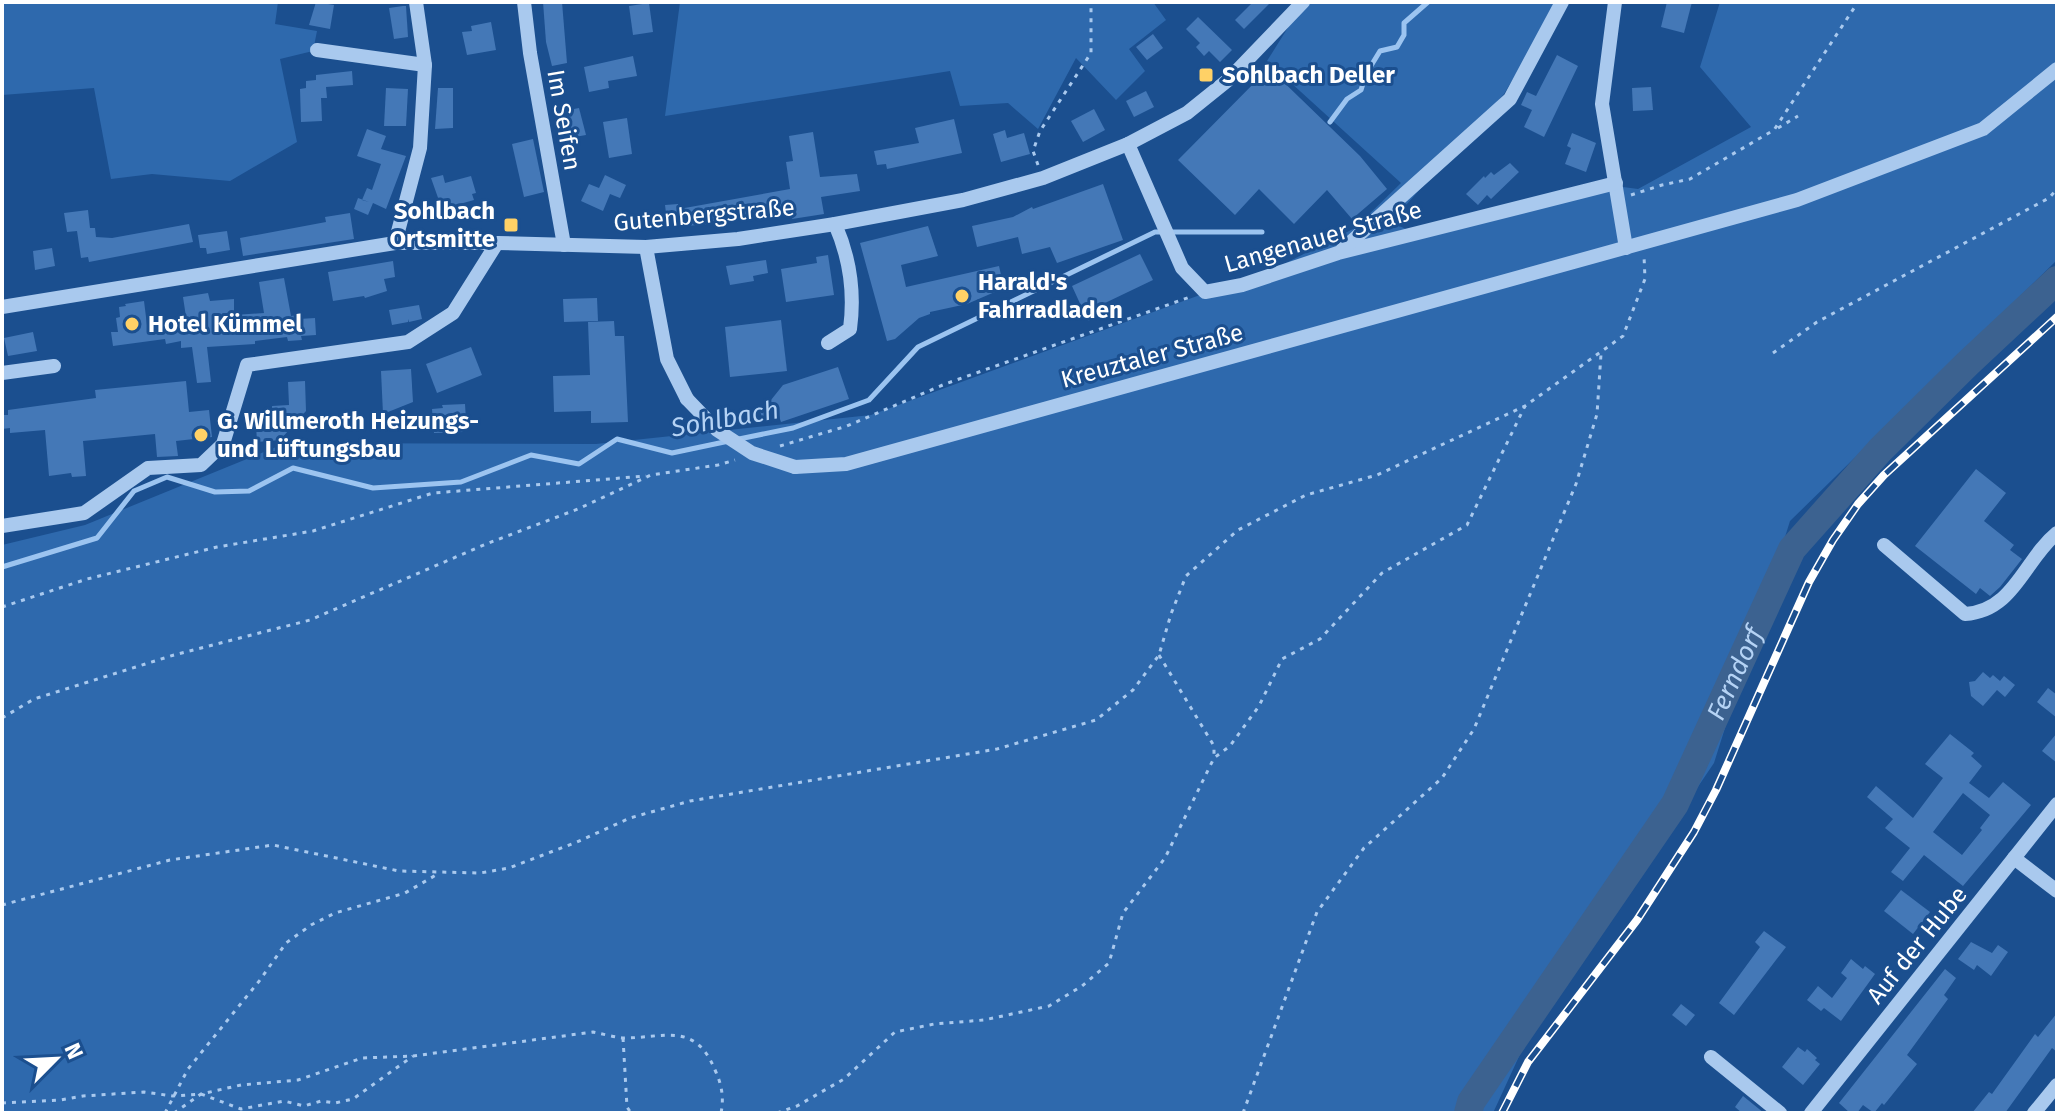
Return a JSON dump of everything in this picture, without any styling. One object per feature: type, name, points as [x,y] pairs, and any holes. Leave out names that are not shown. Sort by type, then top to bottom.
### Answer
[{"type":"street","points":[[395,243],[420,148],[425,65],[416,2]]},
{"type":"street","name":"Im Seifen","points":[[524,2],[564,245]]},
{"type":"street","name":"Gutenbergstraße","points":[[2,307],[395,243],[646,247],[738,239],[963,200],[1043,178],[1128,144],[1187,113],[1228,80],[1303,2]]},
{"type":"street","points":[[1338,253],[1510,99],[1562,2]]},
{"type":"street","points":[[1615,2],[1602,104],[1626,248]]},
{"type":"street","points":[[317,50],[425,65]]},
{"type":"street","name":"Kreuztaler Straße","points":[[646,247],[667,359],[687,399],[717,430],[752,453],[795,467],[846,464],[1797,200],[1983,129],[2057,69]]},
{"type":"street","name":"Langenauer Straße","points":[[1128,144],[1182,268],[1205,292],[1242,285],[1338,253],[1616,183]]},
{"type":"street","points":[[828,343],[850,329],[854,298],[845,246],[835,224]]},
{"type":"street","points":[[2,526],[84,513],[148,468],[201,465],[223,444],[247,365],[408,342],[453,313],[497,243]]},
{"type":"street","points":[[2,373],[54,366]]},
{"type":"street","points":[[1884,545],[1965,614],[1981,613],[2001,602],[2057,533]]},
{"type":"street","name":"Auf der Hube","points":[[1811,1113],[2057,804]]},
{"type":"street","points":[[2014,858],[2057,891]]},
{"type":"street","points":[[1711,1057],[1780,1113]]},
{"type":"street","points":[[2034,1113],[2057,1085]]},
{"type":"path","points":[[1043,178],[1033,151],[1040,131],[1091,53],[1091,2]]},
{"type":"path","points":[[1774,130],[1858,2]]},
{"type":"path","points":[[1620,199],[1690,179],[1798,116]]},
{"type":"path","points":[[1773,353],[1817,322],[2049,198],[2057,189]]},
{"type":"path","points":[[2,905],[170,860],[273,845],[399,871],[480,873],[509,868],[630,818],[690,801],[997,749],[1096,720],[1133,690],[1159,655],[1186,576],[1238,530],[1306,495],[1377,475],[1525,406],[1623,336],[1645,279],[1644,243]]},
{"type":"path","points":[[776,448],[847,426],[945,384],[1205,292]]},
{"type":"path","points":[[1243,1113],[1317,912],[1364,848],[1442,778],[1474,729],[1576,484],[1597,414],[1601,354]]},
{"type":"path","points":[[1214,758],[1230,746],[1259,706],[1282,659],[1320,639],[1382,573],[1467,525],[1525,406]]},
{"type":"path","points":[[2,607],[87,579],[217,547],[313,531],[433,493],[651,475],[718,465],[747,457]]},
{"type":"path","points":[[2,718],[34,699],[174,655],[310,620],[486,544],[578,509],[651,475]]},
{"type":"path","points":[[777,1113],[797,1106],[844,1079],[895,1032],[934,1024],[984,1020],[1049,1006],[1082,986],[1109,963],[1123,913],[1165,858],[1214,758],[1214,746],[1159,655]]},
{"type":"path","points":[[165,1113],[188,1069],[286,943],[335,913],[405,893],[439,874]]},
{"type":"path","points":[[2,1103],[144,1092],[173,1096],[201,1094],[241,1085],[298,1080],[362,1058],[413,1056],[593,1032],[623,1038],[672,1033],[700,1045],[714,1065],[722,1088],[721,1113]]},
{"type":"path","points":[[623,1038],[627,1107],[631,1113]]},
{"type":"path","points":[[201,1094],[241,1109],[284,1101],[304,1106],[321,1101],[335,1103],[353,1099],[413,1056]]},
{"type":"path","points":[[174,1113],[201,1094]]},
{"type":"shaded area","points":[[2,2],[278,2],[275,24],[317,31],[313,51],[280,59],[297,142],[230,181],[152,174],[111,179],[94,88],[2,95]]},
{"type":"shaded area","points":[[680,2],[1153,2],[1166,20],[1129,49],[1145,71],[1116,100],[1076,58],[1038,129],[1008,103],[960,106],[950,71],[665,116]]},
{"type":"shaded area","points":[[1304,2],[1559,2],[1504,94],[1391,222],[1410,231],[1601,184],[1638,189],[1751,127],[1700,67],[1720,2],[2057,2],[2057,260],[1790,521],[1714,763],[1527,1039],[1493,1113],[2,1113],[2,545],[85,525],[286,443],[596,444],[871,415],[1282,265],[1355,228],[1401,183],[1267,61]]},
{"type":"building","points":[[316,2],[334,5],[330,29],[309,25]]},
{"type":"building","points":[[543,2],[562,2],[567,63],[552,66],[546,42]]},
{"type":"building","points":[[1253,2],[1271,2],[1244,29],[1235,20]]},
{"type":"building","points":[[1667,2],[1692,2],[1684,33],[1661,27]]},
{"type":"building","points":[[649,3],[653,32],[633,35],[629,6]]},
{"type":"building","points":[[406,6],[408,37],[394,39],[389,8]]},
{"type":"building","points":[[1198,17],[1232,50],[1220,62],[1209,51],[1204,56],[1196,47],[1200,43],[1186,29]]},
{"type":"building","points":[[491,22],[496,50],[467,55],[462,32],[472,31],[471,26]]},
{"type":"building","points":[[1153,34],[1163,48],[1147,60],[1136,47]]},
{"type":"building","points":[[1557,55],[1578,66],[1544,137],[1524,127],[1532,110],[1521,105],[1527,92],[1536,96]]},
{"type":"building","points":[[633,56],[637,76],[608,81],[609,88],[589,92],[584,67]]},
{"type":"building","points":[[1269,68],[1360,156],[1387,189],[1352,219],[1327,190],[1294,224],[1259,189],[1235,215],[1178,160]]},
{"type":"building","points":[[352,71],[353,85],[326,87],[327,98],[321,98],[322,121],[301,122],[300,89],[306,88],[306,81],[316,80],[316,75]]},
{"type":"building","points":[[1651,87],[1653,110],[1633,111],[1632,88]]},
{"type":"building","points":[[386,88],[408,89],[406,126],[384,126]]},
{"type":"building","points":[[438,88],[453,88],[453,128],[435,129]]},
{"type":"building","points":[[1146,91],[1154,107],[1134,117],[1126,101]]},
{"type":"building","points":[[579,108],[586,135],[569,138],[564,111]]},
{"type":"building","points":[[1094,109],[1105,130],[1083,142],[1071,121]]},
{"type":"building","points":[[627,118],[632,154],[609,158],[603,122]]},
{"type":"building","points":[[954,119],[962,153],[887,169],[886,164],[877,165],[874,151],[919,143],[915,128]]},
{"type":"building","points":[[367,129],[386,136],[381,149],[406,156],[386,209],[373,203],[368,215],[354,209],[358,198],[362,200],[367,188],[372,190],[381,164],[357,156]]},
{"type":"building","points":[[1005,130],[1007,138],[1024,133],[1030,154],[1001,162],[993,134]]},
{"type":"building","points":[[813,132],[820,177],[857,174],[860,191],[821,197],[824,214],[792,219],[791,211],[711,224],[659,228],[658,214],[666,213],[665,205],[678,204],[679,209],[790,189],[786,162],[793,161],[789,136]]},
{"type":"building","points":[[1572,133],[1596,143],[1586,172],[1565,164]]},
{"type":"building","points":[[533,139],[544,192],[524,197],[512,144]]},
{"type":"building","points":[[1510,163],[1519,172],[1491,199],[1487,195],[1478,205],[1466,194],[1484,176],[1491,172],[1494,175]]},
{"type":"building","points":[[443,175],[445,183],[471,176],[476,193],[472,194],[474,200],[442,209],[431,178]]},
{"type":"building","points":[[605,175],[626,185],[620,198],[610,194],[603,211],[581,201],[589,184],[599,188]]},
{"type":"building","points":[[1103,184],[1123,240],[1057,263],[1050,247],[1022,254],[1018,237],[977,247],[972,226],[1013,217],[1032,207]]},
{"type":"building","points":[[88,210],[90,228],[95,228],[96,237],[112,238],[189,224],[193,242],[89,262],[88,257],[81,258],[77,231],[67,232],[64,213]]},
{"type":"building","points":[[350,213],[354,239],[243,256],[240,238],[326,222],[325,217]]},
{"type":"building","points":[[928,226],[938,256],[901,265],[906,287],[999,266],[1004,288],[967,304],[930,312],[895,339],[887,341],[860,243]]},
{"type":"building","points":[[227,231],[230,250],[207,254],[206,248],[200,248],[198,235]]},
{"type":"building","points":[[52,248],[55,266],[35,270],[33,251]]},
{"type":"building","points":[[1140,254],[1153,280],[1105,303],[1109,312],[1088,321],[1072,286]]},
{"type":"building","points":[[828,255],[834,295],[786,302],[781,269],[817,263],[816,257]]},
{"type":"building","points":[[766,260],[768,273],[753,276],[754,281],[730,285],[726,266]]},
{"type":"building","points":[[393,261],[395,277],[384,279],[387,291],[365,298],[333,301],[328,272]]},
{"type":"building","points":[[284,278],[291,316],[315,318],[316,335],[301,336],[302,340],[288,341],[287,337],[255,341],[255,344],[207,347],[211,382],[197,383],[192,347],[181,348],[181,341],[166,344],[165,339],[113,346],[111,332],[118,332],[116,318],[120,317],[119,307],[125,304],[144,301],[147,325],[186,317],[183,297],[208,293],[210,301],[234,299],[234,315],[264,313],[259,282]]},
{"type":"building","points":[[597,298],[598,321],[564,322],[563,299]]},
{"type":"building","points":[[419,305],[422,319],[409,322],[408,319],[408,322],[392,325],[389,310]]},
{"type":"building","points":[[781,320],[787,371],[730,377],[725,327]]},
{"type":"building","points":[[614,321],[615,336],[624,336],[628,422],[591,423],[591,411],[554,412],[553,376],[590,375],[588,322]]},
{"type":"building","points":[[33,332],[37,351],[8,356],[4,338]]},
{"type":"building","points":[[471,347],[482,375],[437,393],[426,364]]},
{"type":"building","points":[[838,367],[849,399],[781,422],[779,416],[763,421],[759,407],[767,405],[783,385]]},
{"type":"building","points":[[411,369],[413,402],[383,414],[381,371]]},
{"type":"building","points":[[186,381],[189,412],[209,410],[212,437],[176,441],[178,456],[157,457],[155,434],[83,441],[86,476],[72,477],[71,473],[49,476],[45,430],[10,433],[10,428],[2,429],[2,415],[8,415],[8,410],[96,398],[95,390]]},
{"type":"building","points":[[305,381],[306,411],[280,440],[257,442],[256,425],[273,423],[272,406],[289,405],[288,382]]},
{"type":"building","points":[[465,404],[463,432],[434,433],[432,409],[443,408],[442,405]]},
{"type":"building","points":[[1976,469],[2006,493],[1984,521],[2014,545],[2010,550],[2022,559],[1990,596],[1980,588],[1976,594],[1915,546]]},
{"type":"building","points":[[1983,672],[2000,681],[2004,676],[2015,685],[2005,697],[1997,690],[1983,706],[1971,696],[1969,682],[1975,681]]},
{"type":"building","points":[[2048,688],[2057,695],[2057,718],[2037,702]]},
{"type":"building","points":[[2057,733],[2057,763],[2042,751]]},
{"type":"building","points":[[1950,734],[1974,753],[1971,756],[1982,766],[1969,783],[1989,798],[2003,782],[2031,805],[1963,886],[1924,855],[1903,881],[1891,872],[1910,848],[1885,828],[1893,819],[1867,797],[1876,786],[1913,818],[1943,778],[1925,764]],"holes":[[[1963,793],[1990,815],[1962,855],[1933,832]]]},
{"type":"building","points":[[1901,890],[1930,912],[1913,934],[1884,911]]},
{"type":"building","points":[[1764,931],[1786,947],[1734,1015],[1719,1003],[1760,947],[1755,942]]},
{"type":"building","points":[[1971,942],[1992,953],[1998,945],[2008,952],[1991,976],[1977,965],[1974,970],[1958,959]]},
{"type":"building","points":[[1851,959],[1875,974],[1841,1021],[1807,1000],[1818,986],[1832,998],[1847,978],[1841,973]]},
{"type":"building","points":[[1945,969],[1956,978],[1944,995],[1948,999],[1907,1055],[1917,1064],[1874,1113],[1863,1105],[1857,1113],[1850,1113],[1839,1103]]},
{"type":"building","points":[[1681,1004],[1695,1015],[1686,1026],[1672,1015]]},
{"type":"building","points":[[2057,1013],[2057,1052],[2052,1048],[2005,1113],[1972,1113],[1989,1092],[1992,1094],[2035,1034],[2038,1037]]},
{"type":"building","points":[[1798,1047],[1805,1052],[1807,1049],[1820,1064],[1803,1085],[1782,1067]]},
{"type":"building","points":[[1743,1096],[1764,1113],[1742,1113],[1735,1107]]},
{"type":"waterway","name":"Sohlbach","points":[[1330,122],[1347,99],[1361,90],[1366,74],[1380,51],[1397,47],[1404,35],[1404,23],[1428,2]]},
{"type":"waterway","name":"Sohlbach","points":[[739,439],[793,428],[869,400],[918,347],[1155,232],[1262,232]]},
{"type":"waterway","name":"Ferndorf","points":[[1468,1113],[1471,1102],[1675,804],[1792,549],[1880,450],[2057,280]]},
{"type":"waterway","name":"Sohlbach","points":[[2,567],[97,538],[134,491],[167,477],[215,492],[249,491],[293,468],[373,488],[461,482],[531,455],[579,464],[617,439],[672,453],[729,441]]},
{"type":"railway","points":[[1502,1113],[1528,1062],[1637,920],[1694,832],[1716,790],[1809,582],[1858,504],[1884,475],[2057,317]]},
{"type":"place","name":"Sohlbach Deller","points":[[1206,75]]},
{"type":"place","name":"Sohlbach Ortsmitte","points":[[511,225]]},
{"type":"place","name":"Harald's Fahrradladen","points":[[962,296]]},
{"type":"place","name":"Hotel Kümmel","points":[[132,324]]},
{"type":"place","name":"G. Willmeroth Heizungs- und Lüftungsbau","points":[[201,435]]}]
